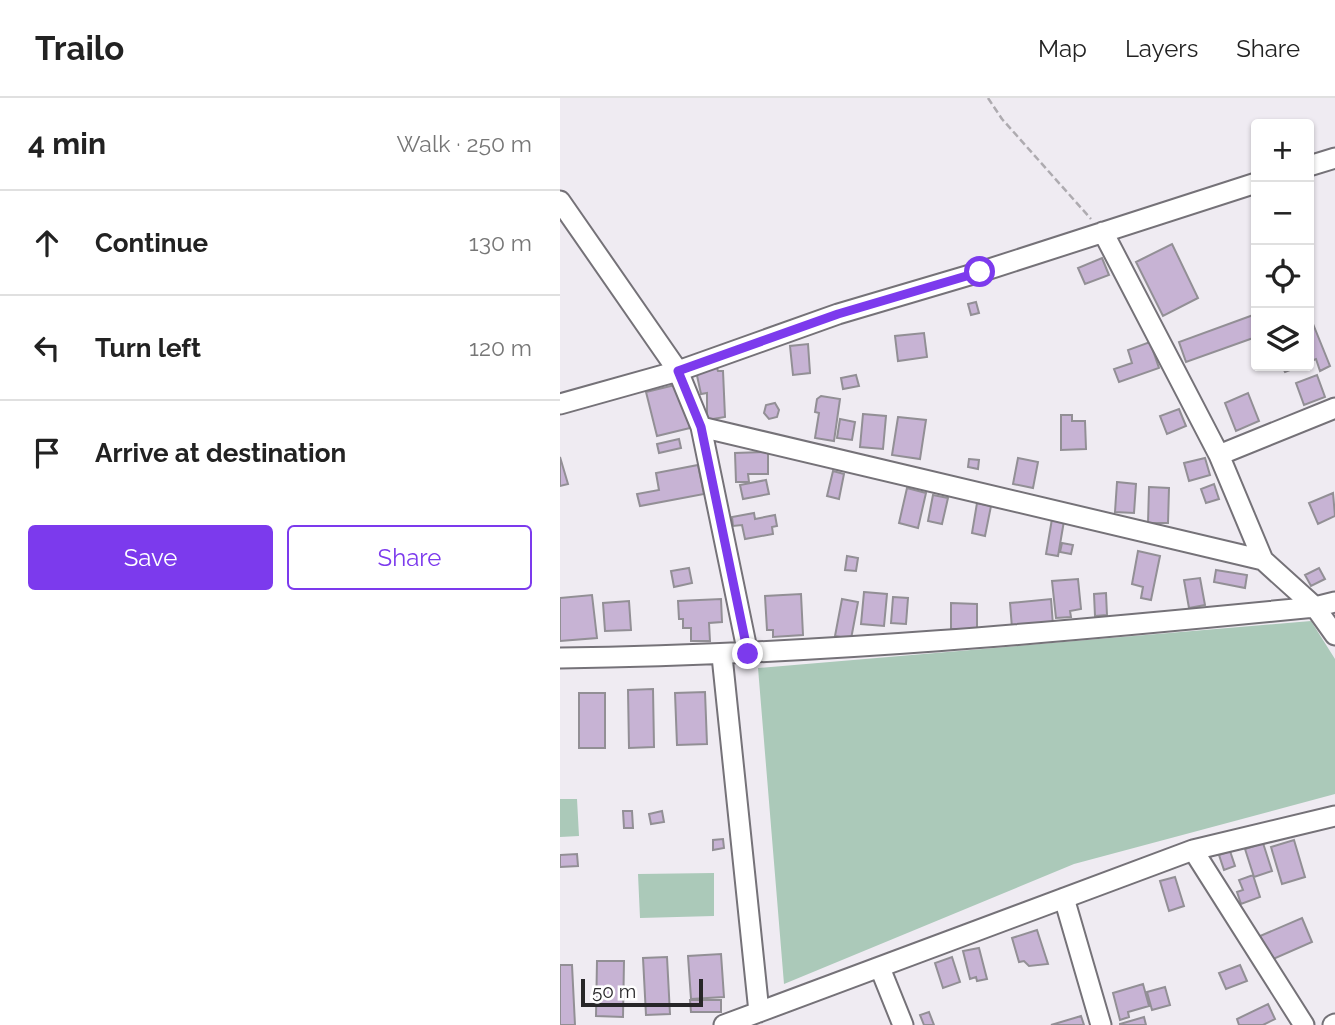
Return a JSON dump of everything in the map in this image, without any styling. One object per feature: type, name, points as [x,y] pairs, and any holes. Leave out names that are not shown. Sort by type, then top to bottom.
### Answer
[{"type":"street","points":[[1314,164],[1335,158]]},
{"type":"street","points":[[560,404],[678,371],[838,314],[1251,185]]},
{"type":"street","points":[[560,201],[678,371],[701,427],[748,654]]},
{"type":"street","points":[[1103,232],[1219,455],[1263,560],[1315,607],[1335,635]]},
{"type":"street","points":[[1219,455],[1335,408]]},
{"type":"street","points":[[701,427],[1263,560]]},
{"type":"street","points":[[560,658],[722,656],[1047,634],[1315,607],[1335,602]]},
{"type":"street","points":[[722,656],[759,1012]]},
{"type":"street","points":[[724,1025],[1193,849],[1335,816]]},
{"type":"street","points":[[1193,849],[1304,1025]]},
{"type":"street","points":[[1064,898],[1101,1025]]},
{"type":"street","points":[[880,968],[903,1025]]},
{"type":"path","points":[[988,98],[1002,119],[1103,232]]},
{"type":"green space","points":[[1311,621],[1335,659],[1335,794],[1074,864],[784,984],[758,668]]},
{"type":"green space","points":[[560,799],[577,799],[579,836],[560,837]]},
{"type":"green space","points":[[714,873],[714,916],[640,918],[638,874]]},
{"type":"building","points":[[1172,244],[1198,298],[1163,316],[1136,262]]},
{"type":"building","points":[[1102,258],[1109,275],[1085,284],[1078,268]]},
{"type":"building","points":[[976,302],[979,313],[971,315],[968,304]]},
{"type":"building","points":[[1251,316],[1251,339],[1186,362],[1179,342]]},
{"type":"building","points":[[1314,326],[1330,366],[1320,371],[1316,359],[1314,360]]},
{"type":"building","points":[[924,333],[927,357],[898,361],[895,336]]},
{"type":"building","points":[[1150,342],[1159,368],[1119,382],[1114,369],[1132,363],[1128,350]]},
{"type":"building","points":[[808,344],[810,373],[793,375],[790,346]]},
{"type":"building","points":[[716,365],[718,371],[723,371],[725,417],[707,420],[707,393],[701,394],[696,371]]},
{"type":"building","points":[[856,375],[859,386],[843,389],[841,378]]},
{"type":"building","points":[[1317,375],[1325,397],[1304,405],[1296,383]]},
{"type":"building","points":[[679,384],[690,428],[657,436],[646,392]]},
{"type":"building","points":[[1248,393],[1259,421],[1236,431],[1225,403]]},
{"type":"building","points":[[821,396],[840,399],[834,441],[815,438],[819,413],[815,412],[817,399]]},
{"type":"building","points":[[775,403],[779,410],[777,417],[769,419],[764,413],[766,405]]},
{"type":"building","points":[[1179,409],[1186,426],[1167,434],[1160,416]]},
{"type":"building","points":[[863,414],[886,416],[883,449],[860,447]]},
{"type":"building","points":[[1061,415],[1072,415],[1072,421],[1085,421],[1086,449],[1061,450]]},
{"type":"building","points":[[898,417],[926,420],[920,459],[892,455]]},
{"type":"building","points":[[840,419],[855,422],[852,440],[837,438]]},
{"type":"building","points":[[679,439],[681,448],[659,453],[657,444]]},
{"type":"building","points":[[768,452],[768,474],[748,474],[749,482],[736,482],[735,453]]},
{"type":"building","points":[[560,457],[568,484],[560,486]]},
{"type":"building","points":[[1018,458],[1038,462],[1033,488],[1013,484]]},
{"type":"building","points":[[1205,458],[1210,475],[1189,481],[1184,463]]},
{"type":"building","points":[[969,459],[979,460],[978,469],[968,467]]},
{"type":"building","points":[[698,465],[704,494],[640,506],[637,494],[659,490],[656,473]]},
{"type":"building","points":[[833,471],[844,474],[839,499],[827,496]]},
{"type":"building","points":[[766,480],[769,494],[743,499],[740,485]]},
{"type":"building","points":[[1117,482],[1136,484],[1134,513],[1115,512]]},
{"type":"building","points":[[1214,484],[1219,499],[1206,503],[1201,489]]},
{"type":"building","points":[[1149,487],[1169,488],[1168,523],[1148,523]]},
{"type":"building","points":[[907,488],[926,493],[918,528],[899,523]]},
{"type":"building","points":[[1333,493],[1335,516],[1318,524],[1309,503]]},
{"type":"building","points":[[933,495],[948,498],[942,524],[928,521]]},
{"type":"building","points":[[977,503],[991,506],[985,536],[972,533]]},
{"type":"building","points":[[754,513],[755,519],[775,515],[777,526],[772,527],[773,534],[745,539],[742,525],[733,526],[732,517]]},
{"type":"building","points":[[1052,519],[1064,521],[1058,556],[1046,554]]},
{"type":"building","points":[[1062,543],[1073,545],[1071,554],[1060,552]]},
{"type":"building","points":[[1138,551],[1160,556],[1151,600],[1141,598],[1143,587],[1132,584]]},
{"type":"building","points":[[847,556],[858,558],[856,571],[845,570]]},
{"type":"building","points":[[689,568],[692,583],[674,587],[671,571]]},
{"type":"building","points":[[1319,568],[1325,579],[1311,586],[1305,575]]},
{"type":"building","points":[[1216,570],[1247,575],[1245,588],[1214,582]]},
{"type":"building","points":[[1200,578],[1205,605],[1189,608],[1184,580]]},
{"type":"building","points":[[1078,579],[1081,609],[1070,611],[1071,617],[1056,618],[1052,581]]},
{"type":"building","points":[[864,592],[887,594],[884,626],[861,624]]},
{"type":"building","points":[[1106,593],[1107,615],[1095,616],[1094,594]]},
{"type":"building","points":[[801,594],[803,635],[773,637],[773,630],[767,630],[765,596]]},
{"type":"building","points":[[592,595],[597,638],[560,641],[560,598]]},
{"type":"building","points":[[893,597],[908,598],[906,624],[891,623]]},
{"type":"building","points":[[721,599],[722,622],[709,623],[710,641],[691,641],[691,628],[683,628],[683,619],[679,619],[678,601]]},
{"type":"building","points":[[842,599],[858,602],[851,639],[835,636]]},
{"type":"building","points":[[1051,599],[1053,625],[1012,628],[1010,603]]},
{"type":"building","points":[[629,601],[631,630],[605,631],[603,603]]},
{"type":"building","points":[[951,603],[977,604],[977,630],[951,629]]},
{"type":"building","points":[[653,689],[654,747],[629,748],[628,690]]},
{"type":"building","points":[[705,692],[707,744],[677,745],[675,693]]},
{"type":"building","points":[[579,693],[605,693],[605,748],[579,748]]},
{"type":"building","points":[[623,811],[632,811],[633,828],[624,828]]},
{"type":"building","points":[[662,811],[664,822],[651,824],[649,814]]},
{"type":"building","points":[[723,839],[724,848],[713,850],[713,840]]},
{"type":"building","points":[[1294,840],[1305,877],[1282,884],[1271,847]]},
{"type":"building","points":[[1263,843],[1272,871],[1254,877],[1245,849]]},
{"type":"building","points":[[1230,851],[1235,866],[1224,870],[1219,855]]},
{"type":"building","points":[[577,854],[578,866],[560,867],[560,855]]},
{"type":"building","points":[[1253,875],[1260,897],[1241,904],[1237,892],[1243,890],[1239,880]]},
{"type":"building","points":[[1175,877],[1184,906],[1169,911],[1160,881]]},
{"type":"building","points":[[1302,918],[1312,942],[1271,960],[1260,936]]},
{"type":"building","points":[[1037,930],[1048,964],[1029,966],[1024,961],[1019,962],[1012,938]]},
{"type":"building","points":[[979,948],[987,979],[977,981],[976,977],[970,979],[963,951]]},
{"type":"building","points":[[721,954],[724,997],[691,999],[688,956]]},
{"type":"building","points":[[667,957],[670,1014],[646,1015],[643,958]]},
{"type":"building","points":[[952,957],[960,982],[943,988],[935,963]]},
{"type":"building","points":[[597,961],[624,961],[623,1017],[596,1016]]},
{"type":"building","points":[[560,965],[572,965],[575,1025],[560,1025]]},
{"type":"building","points":[[1240,965],[1247,981],[1226,989],[1219,973]]},
{"type":"building","points":[[1143,984],[1149,1006],[1128,1012],[1129,1017],[1120,1020],[1113,993]]},
{"type":"building","points":[[1165,987],[1170,1005],[1152,1010],[1147,992]]},
{"type":"building","points":[[690,1000],[721,1000],[721,1012],[691,1012]]},
{"type":"building","points":[[1268,1004],[1275,1019],[1263,1025],[1239,1025],[1237,1019]]},
{"type":"building","points":[[929,1012],[934,1025],[924,1025],[920,1015]]},
{"type":"building","points":[[1081,1016],[1084,1025],[1051,1025]]},
{"type":"building","points":[[1144,1017],[1146,1025],[1120,1025],[1120,1024]]},
{"type":"route","points":[[748,654],[701,427],[678,371],[838,314],[980,272]]}]
